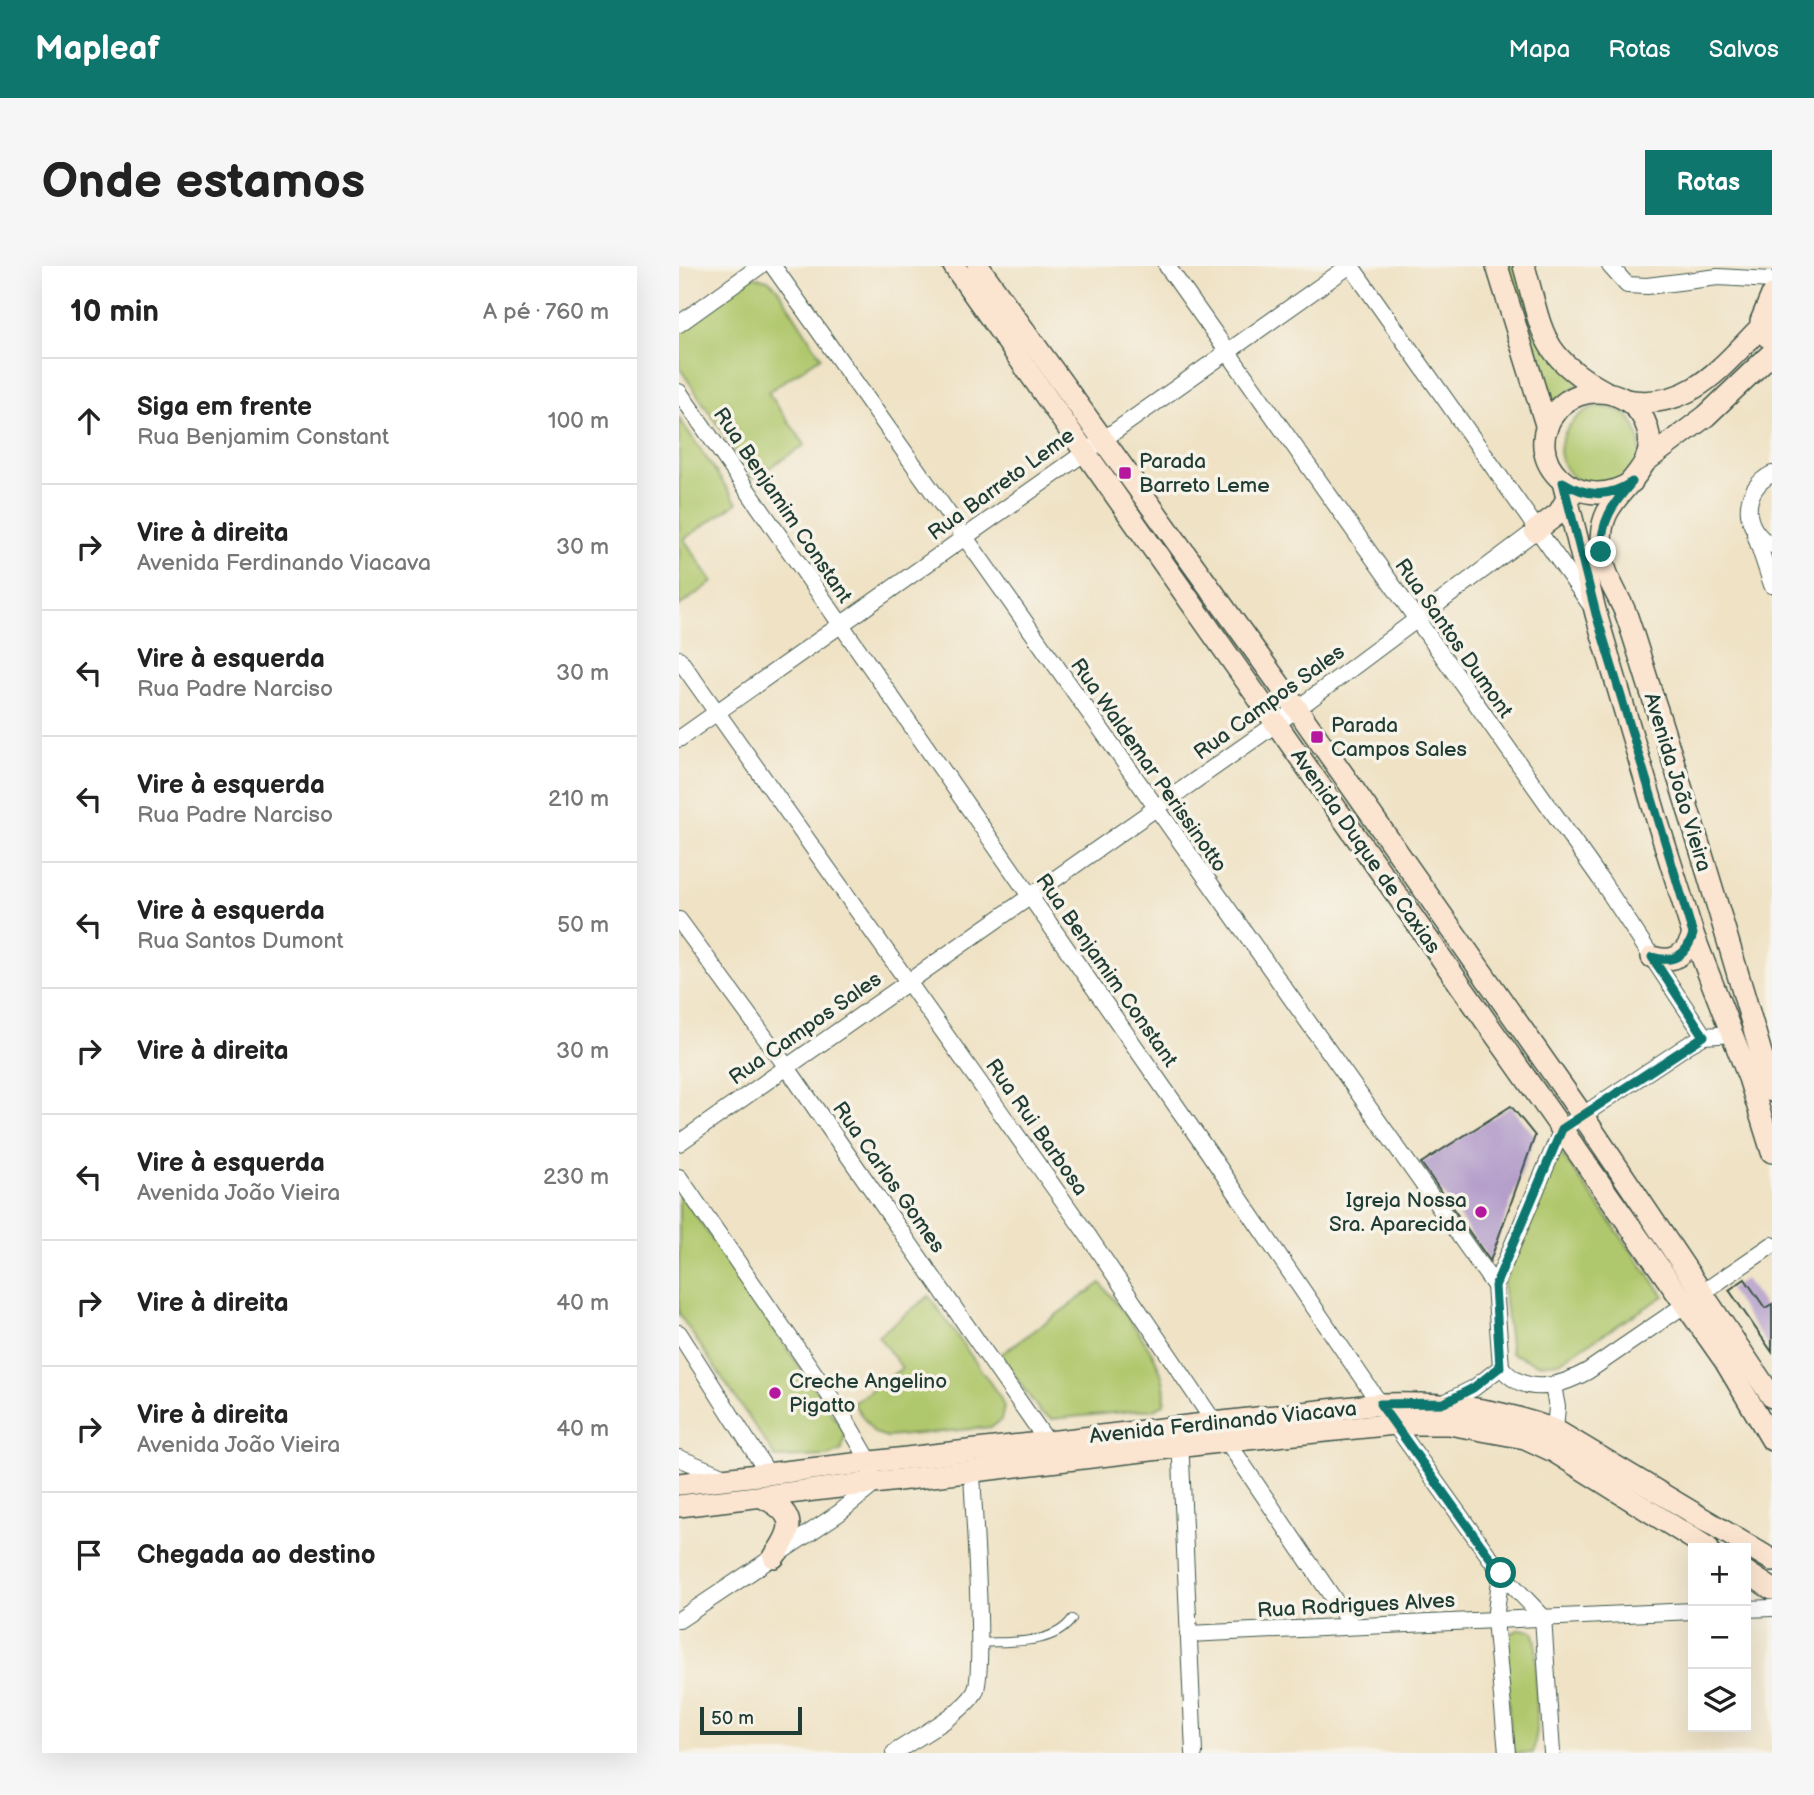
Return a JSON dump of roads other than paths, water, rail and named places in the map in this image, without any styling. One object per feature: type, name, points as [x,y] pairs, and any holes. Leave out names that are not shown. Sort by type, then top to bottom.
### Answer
[{"type":"street","points":[[679,324],[760,266]]},
{"type":"street","name":"Rua Waldemar Perissinotto","points":[[773,266],[1495,1286]]},
{"type":"street","name":"Avenida Duque de Caxias","points":[[954,266],[1297,709],[1583,1116],[1772,1396]]},
{"type":"street","name":"Avenida Duque de Caxias","points":[[978,266],[1092,445],[1276,723],[1725,1361],[1772,1440]]},
{"type":"street","name":"Rua Santos Dumont","points":[[1167,266],[1652,957],[1704,1036]]},
{"type":"street","points":[[1350,266],[1596,614]]},
{"type":"street","name":"Rua Barreto Leme","points":[[679,739],[1092,445],[1350,266]]},
{"type":"street","points":[[1497,266],[1547,428]]},
{"type":"street","points":[[1524,266],[1548,346],[1573,374],[1616,396],[1642,416],[1647,427],[1649,450],[1646,461],[1632,482],[1619,490],[1590,495],[1565,489],[1551,467],[1545,448],[1547,428],[1555,412],[1569,399],[1587,392],[1616,396],[1642,402],[1701,386],[1767,334],[1762,312],[1771,292],[1717,272],[1647,286],[1627,285],[1610,266]]},
{"type":"street","points":[[1646,461],[1706,416],[1772,353]]},
{"type":"street","name":"Rua Benjamim Constant","points":[[679,391],[1380,1404],[1501,1573],[1543,1617]]},
{"type":"street","points":[[1772,474],[1756,486],[1750,497],[1749,520],[1772,585]]},
{"type":"street","name":"Avenida João Vieira","points":[[1632,482],[1607,514],[1602,527],[1604,565],[1626,615],[1647,680],[1772,1091]]},
{"type":"street","points":[[1535,530],[1559,513],[1565,489]]},
{"type":"street","name":"Avenida João Vieira","points":[[1565,489],[1596,614],[1693,934],[1733,1034],[1772,1152]]},
{"type":"street","name":"Rua Campos Sales","points":[[679,1143],[1297,709],[1535,530]]},
{"type":"street","points":[[1754,531],[1772,545]]},
{"type":"street","name":"Rua Rui Barbosa","points":[[679,659],[1089,1237],[1352,1626]]},
{"type":"street","name":"Rua Carlos Gomes","points":[[679,920],[786,1066],[1060,1461]]},
{"type":"street","points":[[1652,957],[1670,960],[1678,957],[1691,944],[1693,934]]},
{"type":"street","points":[[1733,1034],[1704,1036],[1562,1129],[1495,1286],[1500,1367],[1508,1376],[1523,1384],[1553,1386],[1588,1371],[1772,1245]]},
{"type":"street","points":[[679,1177],[841,1412],[870,1462],[872,1486],[774,1557],[679,1620]]},
{"type":"street","points":[[679,1333],[769,1475]]},
{"type":"street","points":[[1444,1403],[1473,1388],[1500,1367]]},
{"type":"street","points":[[1553,1386],[1557,1407],[1555,1430]]},
{"type":"street","name":"Avenida Ferdinando Viacava","points":[[679,1506],[872,1486],[1060,1461],[1180,1437],[1214,1423],[1380,1404],[1444,1403],[1518,1416],[1555,1430],[1772,1560]]},
{"type":"street","name":"Avenida Ferdinando Viacava","points":[[679,1484],[1046,1440],[1180,1437],[1227,1441],[1395,1424],[1449,1424],[1525,1438],[1555,1452],[1700,1543]]},
{"type":"street","points":[[1180,1437],[1194,1753]]},
{"type":"street","points":[[679,1458],[729,1479]]},
{"type":"street","points":[[894,1753],[965,1704],[976,1690],[978,1643],[972,1472]]},
{"type":"street","points":[[764,1498],[783,1510],[790,1523],[790,1532],[774,1557]]},
{"type":"street","points":[[1501,1573],[1495,1619],[1507,1753]]},
{"type":"street","points":[[1751,1575],[1772,1589]]},
{"type":"street","points":[[1751,1609],[1772,1608]]},
{"type":"street","name":"Rua Rodrigues Alves","points":[[1188,1634],[1688,1611]]},
{"type":"street","points":[[1543,1617],[1552,1753]]},
{"type":"lane","points":[[978,1643],[1053,1636],[1064,1629],[1072,1619]]},
{"type":"place","name":"Parada Barreto Leme","points":[[1125,473]]},
{"type":"place","name":"Parada Campos Sales","points":[[1317,737]]},
{"type":"place","name":"Igreja Nossa Sra. Aparecida","points":[[1481,1212]]},
{"type":"place","name":"Creche Angelino Pigatto","points":[[775,1393]]}]
